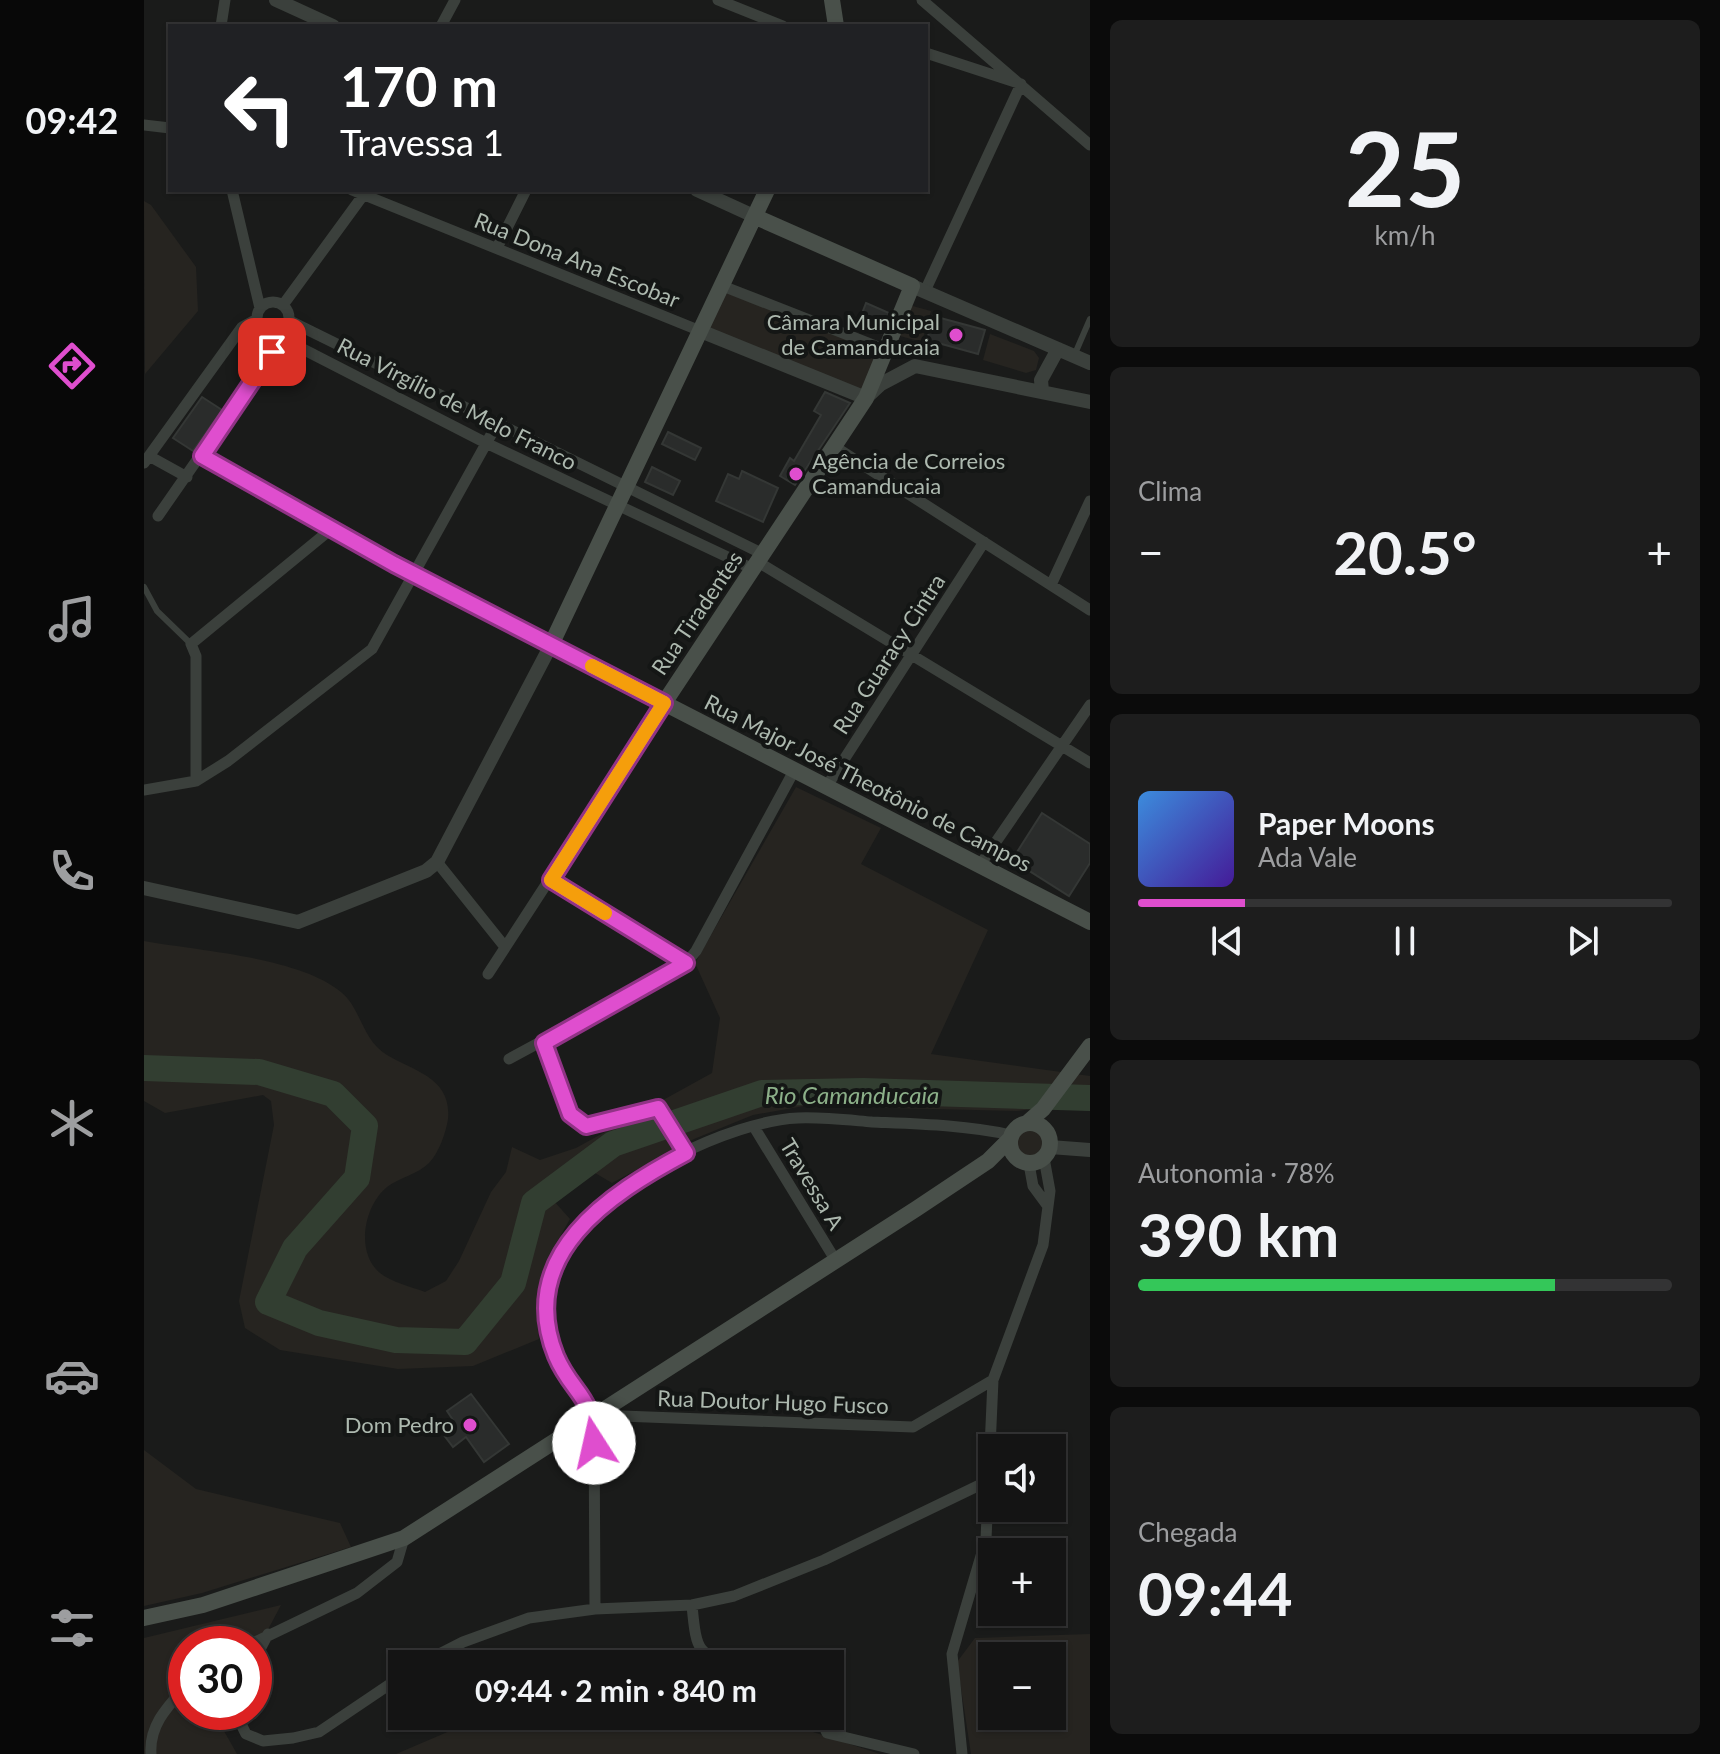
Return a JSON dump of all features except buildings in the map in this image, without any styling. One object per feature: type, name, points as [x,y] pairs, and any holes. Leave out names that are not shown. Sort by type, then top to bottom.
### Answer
[{"type":"main road","points":[[832,0],[838,24]]},
{"type":"main road","points":[[551,645],[766,192]]},
{"type":"main road","points":[[756,217],[918,288]]},
{"type":"main road","name":"Rua Tiradentes","points":[[664,703],[866,398],[886,350],[918,288]]},
{"type":"main road","name":"Rua Major José Theotônio de Campos","points":[[551,645],[1090,922]]},
{"type":"main road","points":[[144,1618],[203,1605],[404,1538],[988,1161],[1043,1109],[1079,1065],[1090,1046]]},
{"type":"main road","points":[[1036,1157],[1045,1129],[1043,1109]]},
{"type":"main road","points":[[1027,1123],[1045,1129]]},
{"type":"main road","points":[[1010,1137],[1010,1149],[1036,1157]]},
{"type":"main road","points":[[988,1161],[1036,1157]]},
{"type":"street","points":[[221,24],[225,0]]},
{"type":"street","points":[[276,0],[329,24]]},
{"type":"street","points":[[442,24],[455,0]]},
{"type":"street","points":[[718,0],[778,24]]},
{"type":"street","points":[[922,0],[1090,145]]},
{"type":"street","points":[[928,54],[1021,84]]},
{"type":"street","points":[[1021,84],[918,288],[1090,363]]},
{"type":"street","points":[[144,125],[168,128]]},
{"type":"street","points":[[232,192],[262,329],[279,334]]},
{"type":"street","points":[[283,305],[366,192]]},
{"type":"street","name":"Rua Dona Ana Escobar","points":[[366,192],[698,330]]},
{"type":"street","points":[[497,248],[525,192]]},
{"type":"street","points":[[701,192],[756,217]]},
{"type":"street","points":[[720,285],[886,350]]},
{"type":"street","points":[[187,477],[147,460],[242,327],[268,302],[283,305]]},
{"type":"street","points":[[158,516],[272,352],[279,334],[290,321],[283,305]]},
{"type":"street","name":"Rua Virgílio de Melo Franco","points":[[290,321],[626,486],[758,562]]},
{"type":"street","points":[[698,330],[866,398],[881,384],[915,366],[1090,402]]},
{"type":"street","name":"Rua Virgílio de Melo Franco","points":[[279,334],[486,443],[618,507],[758,562]]},
{"type":"street","points":[[1042,391],[1041,380],[1058,349]]},
{"type":"street","points":[[144,790],[196,781],[228,761],[372,649],[416,575],[497,424]]},
{"type":"street","points":[[835,447],[1090,610]]},
{"type":"street","name":"Rua Major José Theotônio de Campos","points":[[202,456],[330,530],[551,645]]},
{"type":"street","points":[[1051,585],[1090,501]]},
{"type":"street","points":[[196,781],[196,656],[191,644],[330,530]]},
{"type":"street","name":"Rua Guaracy Cintra","points":[[827,786],[984,542]]},
{"type":"street","points":[[758,562],[1090,763]]},
{"type":"street","points":[[144,888],[298,922],[426,871],[437,862],[551,645]]},
{"type":"street","name":"Rua Tiradentes","points":[[488,974],[664,703]]},
{"type":"street","points":[[980,865],[1090,705]]},
{"type":"street","points":[[509,1059],[544,1043],[686,963],[696,951],[795,769]]},
{"type":"street","points":[[437,862],[505,947]]},
{"type":"street","points":[[551,880],[686,963]]},
{"type":"street","points":[[544,1043],[570,1114],[586,1126],[658,1108],[686,1153]]},
{"type":"street","points":[[595,1609],[594,1415],[557,1359],[546,1326],[546,1298],[555,1267],[570,1238],[586,1220],[632,1182],[686,1153],[754,1127],[797,1118],[981,1127],[1010,1137]]},
{"type":"street","name":"Travessa A","points":[[754,1127],[836,1261]]},
{"type":"street","points":[[991,1434],[993,1380],[1043,1245],[1047,1205],[1033,1186],[1036,1157],[1090,1150]]},
{"type":"street","name":"Rua Doutor Hugo Fusco","points":[[594,1415],[913,1427],[993,1380]]},
{"type":"street","points":[[447,1650],[529,1618],[595,1609],[692,1605],[734,1596],[824,1560],[978,1486]]},
{"type":"street","points":[[962,1754],[952,1654],[986,1539],[987,1522]]},
{"type":"street","points":[[272,1632],[357,1593],[397,1562],[404,1538]]},
{"type":"street","points":[[692,1605],[695,1644],[700,1650]]},
{"type":"street","points":[[244,1730],[246,1734],[263,1741],[319,1732],[388,1685]]},
{"type":"street","points":[[151,1754],[161,1712],[168,1705]]},
{"type":"street","points":[[826,1730],[827,1733],[914,1754]]},
{"type":"lane","points":[[1074,356],[1090,319]]},
{"type":"lane","points":[[144,587],[157,611],[191,644]]},
{"type":"shaded area","points":[[144,201],[151,205],[196,267],[198,311],[145,374]]},
{"type":"shaded area","points":[[721,289],[883,352],[864,395],[704,326]]},
{"type":"shaded area","points":[[909,305],[931,311],[922,342],[900,336]]},
{"type":"shaded area","points":[[990,334],[1034,351],[1039,358],[1036,370],[1026,373],[983,360]]},
{"type":"shaded area","points":[[796,787],[881,828],[861,864],[988,930],[931,1054],[1090,1076],[1090,1102],[1017,1111],[804,1106],[753,1115],[694,1139],[612,1183],[590,1170],[553,1200],[570,1219],[542,1276],[537,1304],[539,1339],[473,1366],[398,1369],[280,1350],[245,1328],[239,1301],[274,1125],[271,1101],[263,1095],[165,1113],[144,1101],[144,941],[275,963],[323,980],[348,999],[379,1049],[438,1085],[448,1105],[448,1119],[439,1148],[425,1167],[387,1187],[379,1195],[368,1217],[365,1242],[372,1264],[380,1273],[425,1292],[446,1281],[459,1261],[491,1192],[506,1172],[512,1147],[540,1160],[576,1148],[712,1073],[720,1018],[695,963]]},
{"type":"shaded area","points":[[1030,1125],[1043,1130],[1048,1143],[1043,1156],[1030,1161],[1017,1156],[1012,1143],[1017,1130]]},
{"type":"shaded area","points":[[144,1450],[196,1489],[340,1523],[351,1547],[202,1593],[144,1606]]},
{"type":"shaded area","points":[[281,1605],[270,1626],[194,1626]]},
{"type":"shaded area","points":[[168,1632],[168,1730],[224,1730],[237,1754],[144,1754],[144,1638]]},
{"type":"shaded area","points":[[1090,1634],[1090,1754],[971,1754],[957,1662],[975,1638]]},
{"type":"shaded area","points":[[452,1730],[802,1730],[880,1754],[396,1754]]},
{"type":"waterway","name":"Rio Camanducaia","points":[[144,1068],[259,1072],[333,1094],[365,1126],[357,1178],[295,1248],[268,1302],[319,1323],[396,1340],[465,1342],[513,1283],[534,1203],[613,1144],[762,1093],[863,1091],[1090,1098]]},
{"type":"slow traffic","points":[[592,666],[664,703],[551,880],[605,913]]},
{"type":"place","name":"Câmara Municipal de Camanducaia","points":[[956,335]]},
{"type":"place","name":"Agência de Correios Camanducaia","points":[[796,474]]},
{"type":"place","name":"Dom Pedro","points":[[470,1425]]},
{"type":"route","points":[[272,352],[202,456],[330,530],[664,703],[551,880],[686,963],[544,1043],[570,1114],[586,1126],[658,1108],[686,1153],[632,1182],[586,1220],[570,1238],[555,1267],[546,1298],[546,1326],[557,1359],[594,1415],[594,1443]]}]
